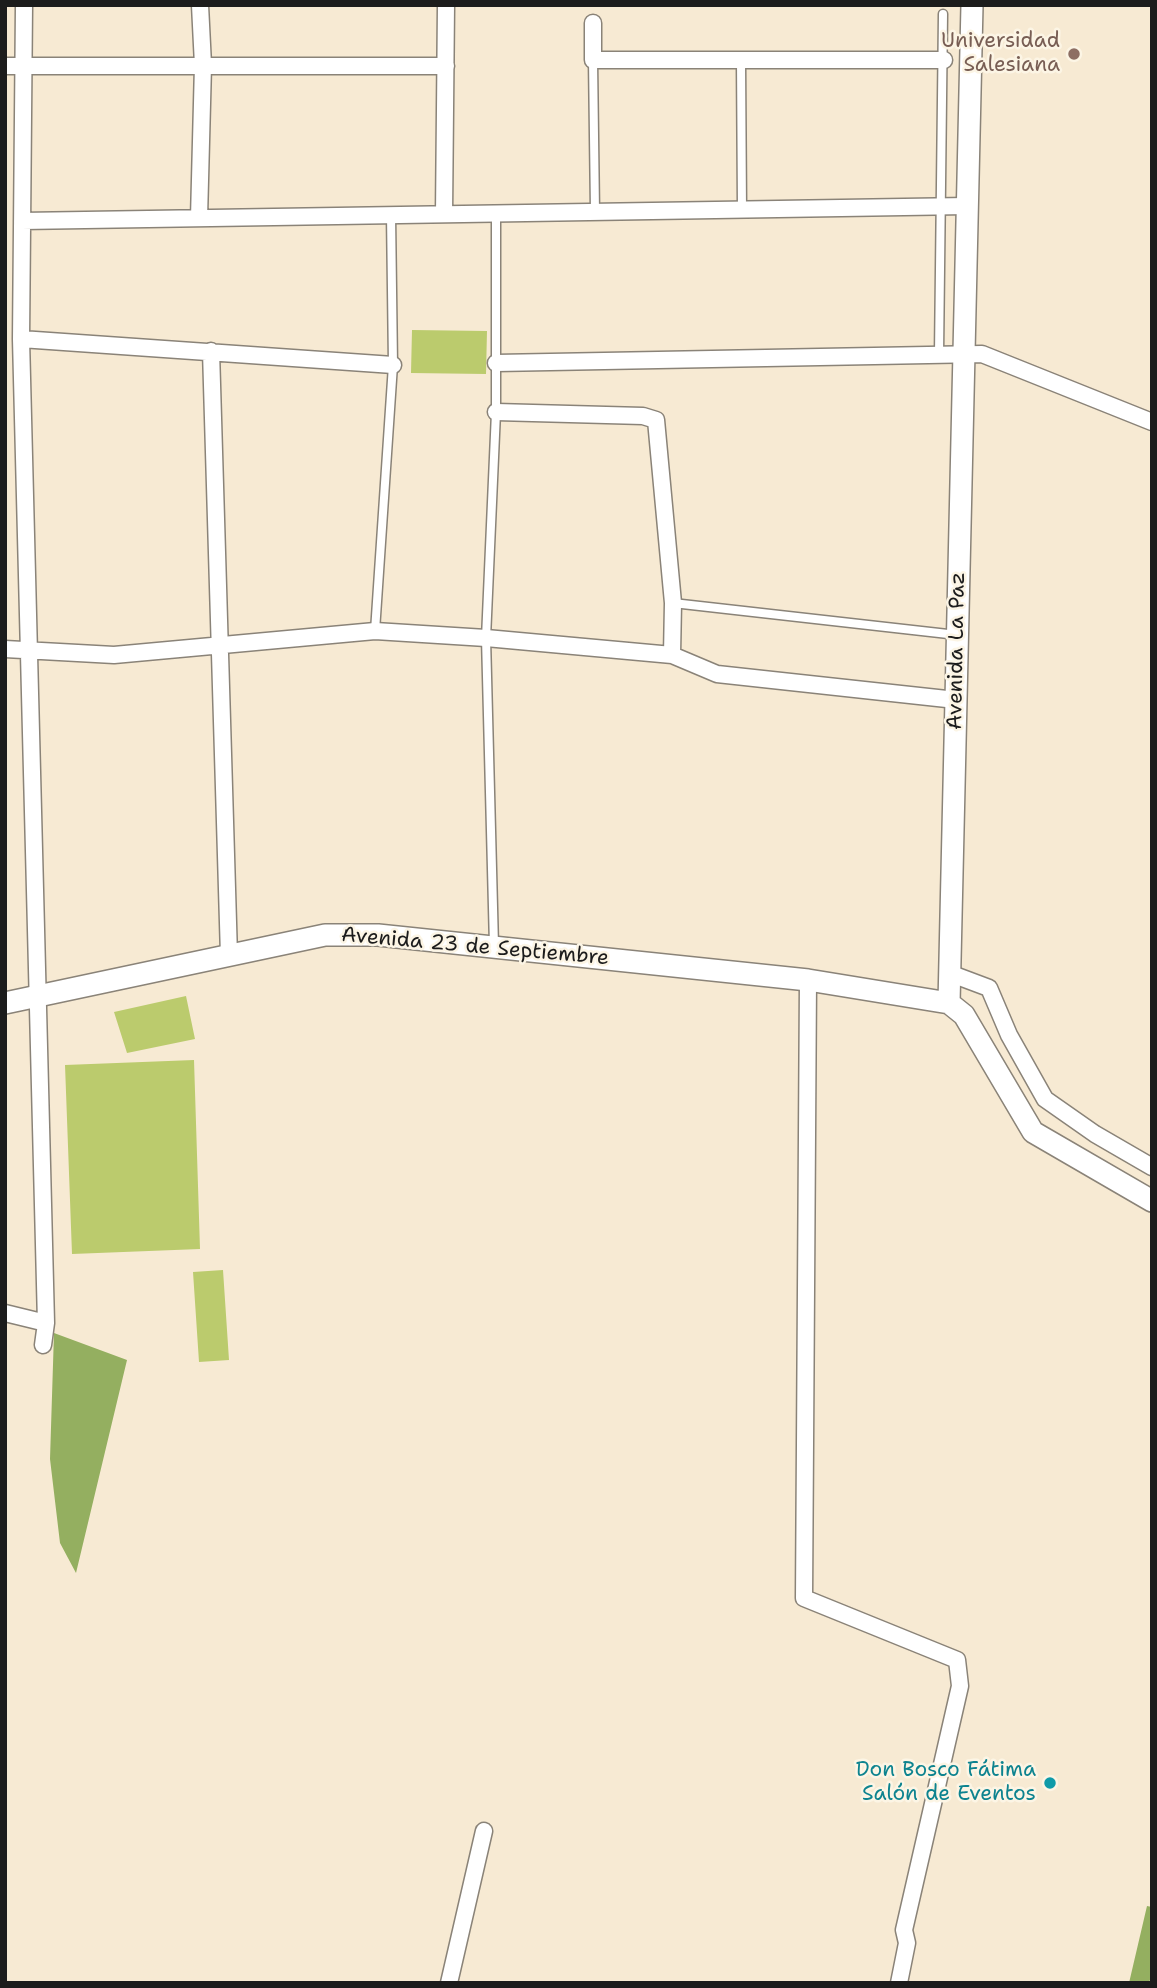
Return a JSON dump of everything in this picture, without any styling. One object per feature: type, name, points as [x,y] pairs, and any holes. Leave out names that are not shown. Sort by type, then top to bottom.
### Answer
[{"type":"main road","name":"Avenida La Paz","points":[[948,1003],[972,5]]},
{"type":"main road","name":"Avenida 23 de Septiembre","points":[[5,1003],[325,935],[378,935],[808,980],[948,1003]]},
{"type":"main road","points":[[948,1003],[964,1015],[1033,1132],[1152,1201]]},
{"type":"street","points":[[24,5],[13,67],[22,221],[13,253],[21,339],[46,1323],[43,1345]]},
{"type":"street","points":[[199,218],[203,65],[200,5]]},
{"type":"street","points":[[444,214],[446,5]]},
{"type":"street","points":[[593,23],[593,60],[944,60]]},
{"type":"street","points":[[13,67],[446,66]]},
{"type":"street","points":[[22,221],[967,206]]},
{"type":"street","points":[[21,339],[393,365]]},
{"type":"street","points":[[211,351],[229,957]]},
{"type":"street","points":[[496,363],[982,354],[1152,422]]},
{"type":"street","points":[[496,412],[643,416],[656,420],[673,603],[672,655]]},
{"type":"street","points":[[5,649],[114,655],[375,631],[672,655],[717,674],[956,700]]},
{"type":"street","points":[[949,973],[989,988],[1009,1035],[1045,1099],[1095,1134],[1152,1167]]},
{"type":"street","points":[[808,980],[804,1598],[957,1660],[960,1686],[904,1930],[907,1943],[899,1983]]},
{"type":"street","points":[[5,1312],[46,1323]]},
{"type":"street","points":[[449,1983],[484,1831]]},
{"type":"lane","points":[[939,355],[943,15]]},
{"type":"lane","points":[[593,60],[595,212]]},
{"type":"lane","points":[[741,61],[742,210]]},
{"type":"lane","points":[[494,946],[486,638],[496,412],[496,214]]},
{"type":"lane","points":[[375,631],[393,365],[391,215]]},
{"type":"lane","points":[[673,603],[957,635]]},
{"type":"green space","points":[[412,330],[487,331],[486,374],[411,373]]},
{"type":"green space","points":[[186,996],[195,1039],[127,1053],[114,1012]]},
{"type":"green space","points":[[194,1060],[200,1249],[72,1254],[65,1065]]},
{"type":"green space","points":[[223,1270],[229,1360],[199,1362],[193,1272]]},
{"type":"green space","points":[[54,1333],[127,1360],[76,1573],[60,1543],[50,1459]]},
{"type":"green space","points":[[1147,1906],[1152,1907],[1152,1973],[1149,1983],[1129,1983]]},
{"type":"place","name":"Universidad Salesiana","points":[[1074,54]]},
{"type":"place","name":"Don Bosco Fátima Salón de Eventos","points":[[1050,1783]]}]
